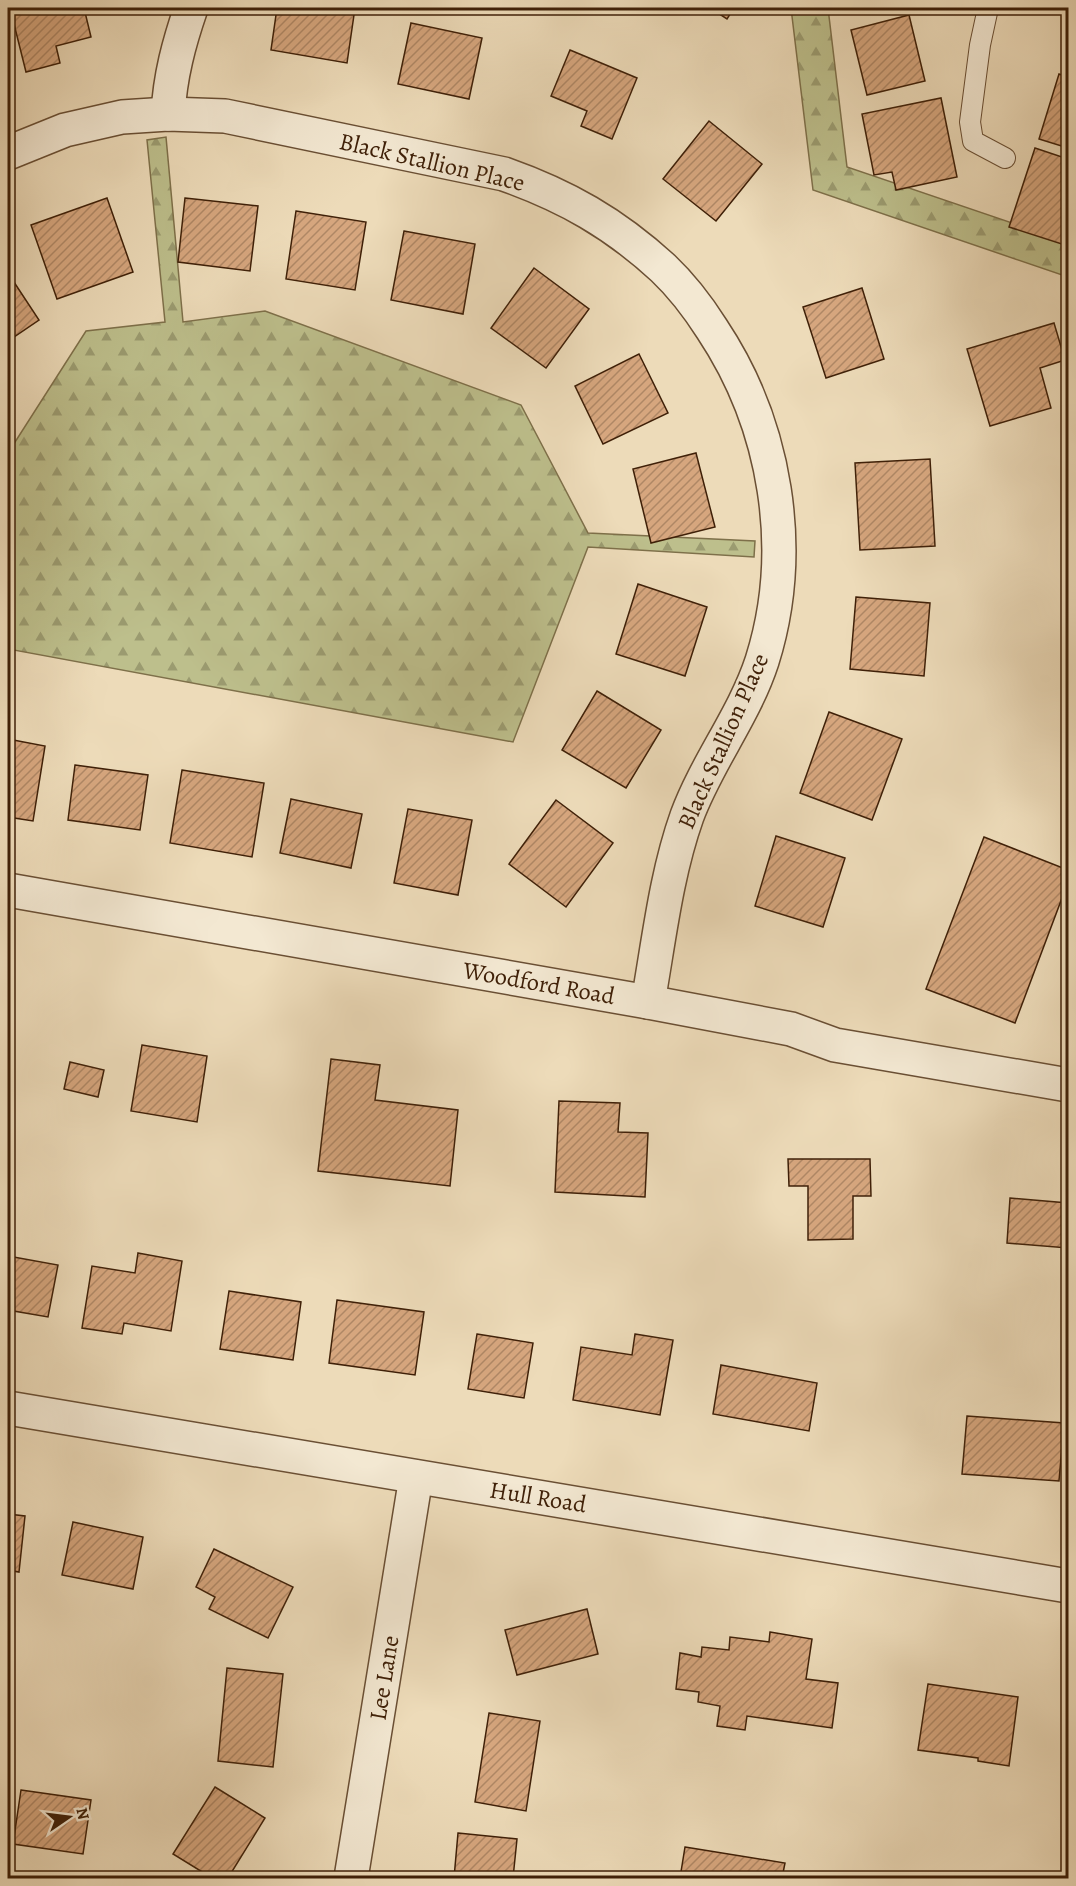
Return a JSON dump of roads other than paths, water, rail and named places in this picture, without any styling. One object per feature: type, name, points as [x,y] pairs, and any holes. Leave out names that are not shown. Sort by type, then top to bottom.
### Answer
[{"type":"street","points":[[168,114],[176,51],[191,8]]},
{"type":"street","name":"Black Stallion Place","points":[[8,153],[65,130],[122,117],[168,114],[225,117],[504,174],[582,207],[617,230],[664,269],[697,306],[729,353],[762,433],[775,490],[779,547],[774,606],[762,661],[743,708],[709,769],[688,814],[669,878],[648,1002]]},
{"type":"street","name":"Woodford Road","points":[[8,890],[648,1002],[791,1029],[835,1045],[1068,1084]]},
{"type":"street","name":"Hull Road","points":[[8,1408],[1068,1586]]},
{"type":"street","name":"Lee Lane","points":[[351,1878],[416,1477]]},
{"type":"lane","points":[[988,8],[980,45],[970,122],[974,141],[1005,158]]}]
